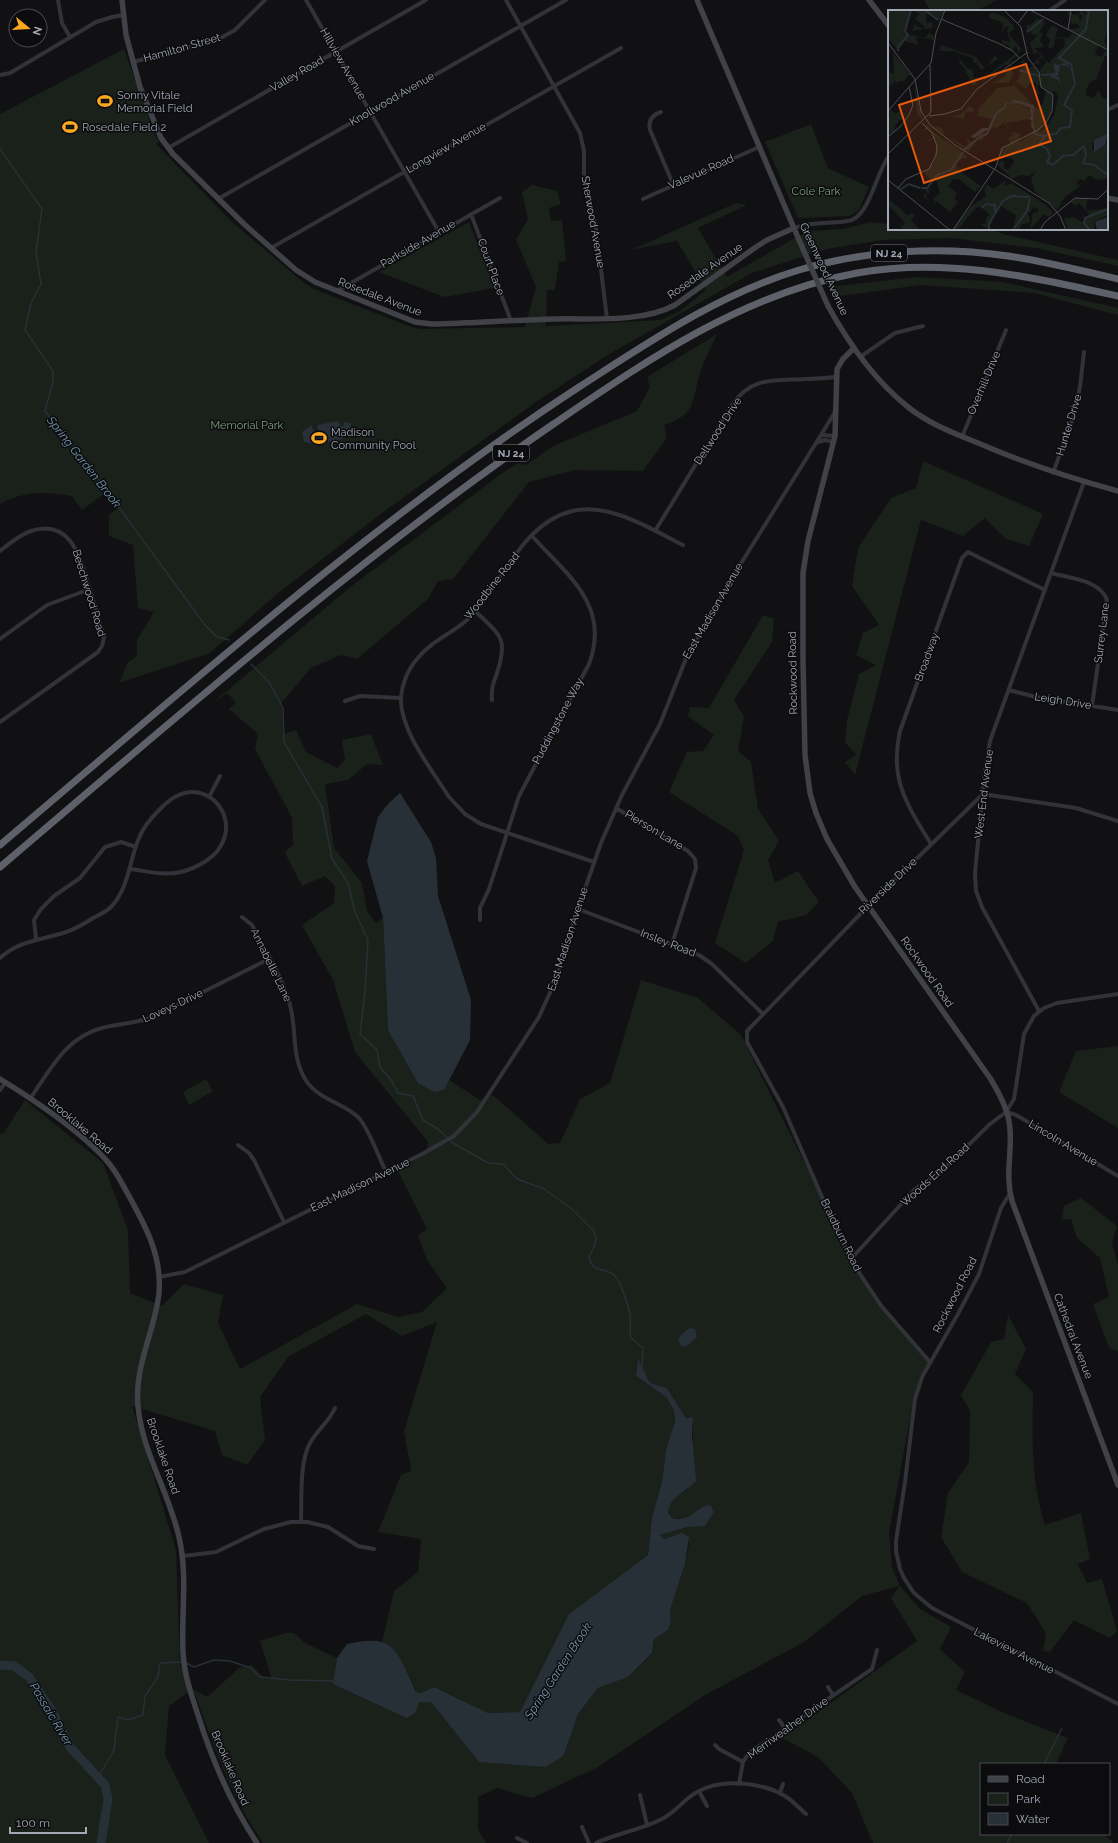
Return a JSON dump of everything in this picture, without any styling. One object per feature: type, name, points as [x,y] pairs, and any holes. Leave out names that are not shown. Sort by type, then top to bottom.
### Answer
[{"type":"highway","name":"NJ 24","points":[[0,845],[262,623],[394,518],[560,400],[672,328],[719,302],[764,282],[800,270],[859,257],[916,251],[950,251],[1008,256],[1118,279]]},
{"type":"highway","name":"NJ 24","points":[[0,867],[267,640],[404,531],[569,414],[674,346],[725,317],[776,295],[804,286],[859,273],[917,267],[961,268],[1007,273],[1118,296]]},
{"type":"street","points":[[58,0],[62,23],[70,37]]},
{"type":"street","name":"Rosedale Avenue","points":[[122,0],[123,15],[133,62],[144,98],[157,132],[168,148],[218,199],[302,275],[336,291],[424,324],[607,319],[668,309],[756,247],[767,240],[794,228]]},
{"type":"street","name":"Hamilton Street","points":[[133,62],[217,40],[235,30],[265,0]]},
{"type":"street","name":"Hillview Avenue","points":[[306,0],[439,232]]},
{"type":"street","name":"Valley Road","points":[[168,148],[426,0]]},
{"type":"street","name":"Sherwood Avenue","points":[[506,0],[574,120],[583,142],[584,180],[596,228],[607,319]]},
{"type":"street","name":"Knollwood Avenue","points":[[218,199],[566,0]]},
{"type":"street","name":"Greenwood Avenue","points":[[697,0],[828,306],[860,357],[880,382],[907,406],[935,424],[962,437],[1053,473],[1118,491]]},
{"type":"street","points":[[869,0],[888,25]]},
{"type":"street","points":[[1050,10],[1065,0]]},
{"type":"street","points":[[0,75],[10,73],[96,22],[112,16],[123,15]]},
{"type":"street","name":"Longview Avenue","points":[[271,248],[621,48]]},
{"type":"street","points":[[1108,110],[1118,105]]},
{"type":"street","points":[[661,112],[652,117],[650,121],[650,130],[673,184]]},
{"type":"street","name":"Valevue Road","points":[[643,198],[760,147]]},
{"type":"street","points":[[794,228],[814,222],[849,221],[858,218],[864,211],[881,167],[888,157]]},
{"type":"street","name":"Parkside Avenue","points":[[336,291],[500,198]]},
{"type":"street","points":[[1108,198],[1118,200]]},
{"type":"street","name":"Court Place","points":[[472,214],[511,321]]},
{"type":"street","points":[[860,357],[895,333],[923,326]]},
{"type":"street","name":"Overhill Drive","points":[[962,437],[1006,330]]},
{"type":"street","name":"Rockwood Road","points":[[854,348],[840,364],[836,377],[835,439],[808,541],[803,573],[802,661],[805,755],[810,793],[821,826],[835,853],[868,906],[990,1078],[1001,1097],[1010,1126],[1007,1178],[1010,1193],[1001,1208],[979,1274],[922,1377],[914,1399],[905,1482],[896,1541],[900,1569],[914,1593]]},
{"type":"street","name":"Hunter Drive","points":[[1053,473],[1078,400],[1084,352]]},
{"type":"street","name":"Dellwood Drive","points":[[655,531],[732,405],[741,394],[754,384],[767,380],[836,377]]},
{"type":"street","name":"East Madison Avenue","points":[[159,1276],[185,1272],[386,1172],[454,1136],[476,1112],[541,1013],[557,977],[594,862],[616,808],[660,724],[690,650],[734,572],[818,442],[836,410]]},
{"type":"street","points":[[821,435],[835,439]]},
{"type":"street","points":[[818,442],[835,439]]},
{"type":"street","name":"West End Avenue","points":[[1039,1011],[982,907],[976,891],[975,873],[990,741],[1084,482]]},
{"type":"street","name":"Woodbine Road","points":[[594,862],[507,833],[474,820],[449,797],[406,725],[403,716],[401,698],[408,673],[417,658],[430,646],[456,628],[475,611],[513,559],[532,536],[547,523],[564,514],[575,510],[589,509],[609,511],[683,545]]},
{"type":"street","name":"Beechwood Road","points":[[0,551],[30,531],[43,529],[56,531],[67,537],[76,548],[104,637],[101,649],[0,722]]},
{"type":"street","name":"Puddingstone Way","points":[[480,920],[480,908],[519,796],[589,664],[596,634],[593,615],[586,598],[532,536]]},
{"type":"street","name":"Broadway","points":[[931,844],[903,796],[897,776],[896,753],[900,731],[962,558],[968,552],[1045,590]]},
{"type":"street","name":"Surrey Lane","points":[[1051,573],[1095,585],[1103,592],[1107,600],[1092,706]]},
{"type":"street","points":[[0,639],[47,605],[90,589]]},
{"type":"street","points":[[475,611],[497,632],[503,644],[503,654],[492,687],[492,700]]},
{"type":"street","name":"Leigh Drive","points":[[1009,690],[1036,697],[1118,710]]},
{"type":"street","points":[[345,701],[360,696],[401,698]]},
{"type":"street","points":[[209,797],[220,776]]},
{"type":"street","points":[[0,958],[13,949],[36,939],[71,930],[104,913],[110,908],[122,892],[139,836],[149,821],[174,797],[191,792],[209,797],[220,808],[226,820],[225,839],[217,852],[199,865],[181,872],[156,873],[130,869]]},
{"type":"street","points":[[983,794],[1076,808],[1118,821]]},
{"type":"street","name":"Riverside Drive","points":[[776,1092],[747,1040],[750,1027],[868,906],[983,794]]},
{"type":"street","name":"Pierson Lane","points":[[616,808],[688,851],[695,859],[695,872],[672,944]]},
{"type":"street","points":[[36,939],[34,920],[41,908],[54,896],[80,878],[103,850],[110,845],[121,842],[136,847]]},
{"type":"street","name":"Insley Road","points":[[578,909],[672,944],[706,959],[763,1014]]},
{"type":"street","name":"Annabelle Lane","points":[[242,917],[252,925],[290,1004],[294,1049],[303,1075],[317,1092],[359,1119],[386,1172]]},
{"type":"street","name":"Loveys Drive","points":[[30,1098],[59,1055],[82,1036],[101,1028],[134,1023],[153,1017],[269,959]]},
{"type":"street","points":[[1006,1112],[1014,1099],[1024,1034],[1030,1021],[1039,1011],[1056,1003],[1118,994]]},
{"type":"street","points":[[0,1090],[3,1081]]},
{"type":"street","name":"Brooklake Road","points":[[3,1081],[30,1098],[89,1144],[111,1165],[150,1236],[157,1257],[159,1276],[157,1304],[140,1367],[137,1404],[142,1432],[173,1516],[182,1556],[185,1669],[200,1722],[218,1770],[239,1813],[257,1843]]},
{"type":"street","name":"Braidburn Road","points":[[776,1092],[851,1259],[882,1307],[930,1362]]},
{"type":"street","name":"Lincoln Avenue","points":[[1006,1112],[1016,1115],[1118,1176]]},
{"type":"street","name":"Woods End Road","points":[[851,1259],[914,1190],[944,1169],[990,1124],[1006,1112]]},
{"type":"street","points":[[238,1145],[249,1153],[254,1160],[284,1222]]},
{"type":"street","name":"Cathedral Avenue","points":[[1010,1193],[1118,1485]]},
{"type":"street","points":[[300,1522],[306,1450],[316,1434],[330,1418],[335,1408]]},
{"type":"street","points":[[182,1556],[216,1552],[264,1529],[280,1524],[300,1522],[328,1527],[358,1546],[374,1549]]},
{"type":"street","name":"Lakeview Avenue","points":[[914,1593],[932,1608],[1118,1704]]},
{"type":"street","name":"Merriweather Drive","points":[[743,1762],[749,1753],[872,1669],[877,1650]]},
{"type":"street","points":[[828,1687],[833,1695]]},
{"type":"street","points":[[779,1720],[785,1728]]},
{"type":"street","points":[[715,1744],[719,1749],[743,1762],[739,1784]]},
{"type":"street","points":[[596,1843],[647,1825],[670,1814],[699,1791],[718,1784],[755,1786],[780,1793],[793,1801],[806,1814]]},
{"type":"street","points":[[780,1793],[783,1784]]},
{"type":"street","points":[[699,1791],[707,1806]]},
{"type":"street","points":[[640,1795],[647,1825]]},
{"type":"street","points":[[582,1827],[589,1843]]},
{"type":"street","points":[[517,1838],[527,1843]]},
{"type":"green space","points":[[924,0],[997,0],[978,10],[930,10]]},
{"type":"green space","name":"Memorial Park","points":[[124,49],[154,133],[159,142],[156,144],[231,221],[303,282],[314,289],[406,325],[420,329],[525,327],[536,287],[516,240],[528,219],[522,192],[532,185],[557,191],[561,204],[549,208],[551,221],[562,220],[566,261],[559,262],[555,290],[547,290],[546,326],[661,320],[680,311],[706,290],[677,241],[631,250],[736,203],[747,205],[698,228],[727,277],[807,231],[844,229],[870,222],[888,224],[888,230],[993,230],[1003,234],[1118,260],[1118,266],[1036,248],[951,238],[883,240],[827,249],[752,273],[606,356],[536,402],[382,513],[277,594],[210,653],[119,683],[128,662],[137,656],[137,640],[154,612],[138,608],[133,545],[109,536],[109,515],[119,507],[107,492],[82,510],[72,496],[43,493],[19,496],[0,504],[0,114]]},
{"type":"green space","name":"Cole Park","points":[[811,124],[828,168],[869,187],[859,210],[850,216],[798,218],[765,142]]},
{"type":"green space","points":[[469,222],[495,288],[444,297],[379,272]]},
{"type":"green space","points":[[916,277],[1003,282],[1118,308],[1118,315],[1034,293],[921,285],[833,297],[829,287]]},
{"type":"green space","points":[[717,334],[702,369],[691,406],[688,411],[675,421],[664,425],[667,438],[643,471],[575,470],[529,482],[453,579],[438,581],[428,599],[357,659],[341,655],[311,668],[282,702],[283,734],[296,730],[306,752],[337,768],[345,760],[342,740],[371,734],[383,765],[367,764],[348,780],[325,784],[334,848],[362,883],[367,911],[376,923],[383,918],[388,1030],[444,1090],[449,1080],[480,1100],[493,1095],[548,1144],[560,1143],[580,1099],[610,1083],[641,980],[698,998],[741,1035],[862,1279],[931,1362],[913,1403],[889,1532],[892,1567],[900,1586],[920,1609],[951,1627],[940,1649],[965,1672],[956,1690],[1004,1713],[1068,1738],[1056,1763],[980,1763],[980,1835],[1104,1835],[1114,1843],[873,1843],[852,1793],[818,1757],[782,1738],[917,1641],[891,1598],[899,1586],[862,1596],[804,1642],[705,1695],[598,1767],[532,1798],[497,1788],[478,1797],[478,1829],[486,1843],[263,1843],[251,1825],[231,1788],[193,1689],[169,1706],[165,1755],[209,1843],[0,1843],[0,1133],[3,1134],[25,1100],[103,1163],[128,1230],[130,1293],[162,1306],[184,1284],[223,1295],[218,1323],[240,1369],[357,1304],[398,1317],[422,1312],[447,1288],[427,1260],[418,1235],[427,1229],[398,1171],[426,1153],[428,1142],[355,1052],[333,980],[302,925],[334,903],[335,886],[325,876],[302,886],[285,853],[293,844],[292,818],[255,749],[258,734],[229,709],[236,702],[227,693],[209,706],[349,588],[501,474],[518,463],[526,465],[553,446],[637,411],[650,387],[647,377]],"holes":[[[366,1314],[402,1336],[437,1322],[404,1431],[411,1471],[401,1475],[378,1532],[421,1539],[418,1572],[394,1591],[382,1642],[403,1664],[416,1692],[421,1693],[434,1687],[488,1713],[520,1712],[569,1614],[648,1555],[652,1517],[662,1482],[666,1450],[675,1421],[674,1410],[666,1397],[636,1376],[638,1360],[650,1383],[667,1388],[686,1418],[693,1417],[693,1444],[689,1489],[681,1493],[672,1501],[667,1513],[671,1518],[676,1519],[690,1516],[707,1505],[714,1511],[705,1526],[688,1527],[660,1535],[664,1539],[681,1533],[689,1543],[685,1564],[670,1610],[671,1622],[668,1630],[654,1639],[652,1654],[628,1677],[598,1688],[578,1714],[564,1755],[479,1762],[431,1702],[419,1702],[416,1712],[334,1682],[337,1658],[305,1643],[294,1633],[286,1633],[260,1641],[272,1679],[265,1679],[252,1665],[240,1667],[207,1697],[193,1689],[180,1665],[176,1550],[132,1406],[215,1431],[222,1455],[247,1465],[265,1440],[260,1397],[289,1356]]]},
{"type":"green space","points":[[923,461],[1043,514],[1029,546],[1006,539],[985,518],[963,536],[921,520],[855,775],[845,762],[856,755],[845,742],[847,720],[859,674],[876,665],[856,655],[863,633],[879,625],[852,586],[858,548],[891,498],[916,488]]},
{"type":"green space","points":[[763,615],[774,619],[772,642],[734,700],[744,717],[738,751],[751,762],[758,809],[779,841],[768,860],[775,883],[798,871],[819,902],[806,915],[778,922],[773,941],[746,963],[715,943],[744,850],[738,836],[669,792],[687,752],[703,751],[714,735],[688,716],[690,707],[709,708]]},
{"type":"green space","points":[[1118,1046],[1118,1128],[1059,1092],[1076,1051]]},
{"type":"green space","points":[[206,1079],[213,1091],[189,1105],[183,1092]]},
{"type":"green space","points":[[1081,1198],[1117,1226],[1112,1243],[1118,1265],[1118,1351],[1109,1348],[1093,1304],[1109,1297],[1100,1258],[1077,1238],[1071,1219],[1062,1220],[1064,1206]]},
{"type":"green space","points":[[1008,1315],[1026,1349],[1015,1374],[1033,1392],[1033,1459],[1040,1509],[1045,1525],[1081,1513],[1090,1559],[1078,1564],[1087,1583],[1102,1579],[1117,1631],[1110,1638],[1074,1620],[1050,1652],[1043,1651],[1046,1633],[1027,1603],[962,1572],[941,1537],[948,1493],[969,1462],[970,1411],[961,1395],[991,1342],[1004,1339]]},
{"type":"water","points":[[339,421],[340,426],[344,426],[344,422],[351,423],[352,432],[347,436],[345,432],[342,434],[343,439],[321,443],[320,437],[317,438],[316,444],[304,442],[302,432],[311,425],[315,432],[318,430],[317,425]]},
{"type":"water","points":[[400,793],[431,842],[436,858],[438,896],[471,1000],[470,1040],[444,1090],[434,1092],[418,1083],[388,1030],[383,918],[367,861],[378,817],[388,804]]},
{"type":"water","points":[[689,1328],[695,1329],[697,1337],[687,1346],[682,1347],[678,1340]]},
{"type":"water","points":[[638,1359],[650,1383],[667,1388],[686,1418],[693,1417],[692,1435],[696,1481],[675,1498],[669,1507],[668,1513],[672,1518],[685,1518],[701,1508],[710,1505],[714,1512],[705,1526],[688,1527],[660,1535],[664,1539],[681,1533],[689,1537],[685,1564],[670,1610],[671,1622],[668,1630],[654,1639],[652,1653],[628,1677],[598,1688],[578,1714],[564,1755],[546,1767],[479,1762],[431,1702],[419,1702],[416,1712],[407,1718],[333,1684],[337,1658],[347,1644],[364,1641],[378,1641],[388,1645],[394,1650],[403,1663],[416,1692],[421,1693],[434,1687],[488,1713],[520,1712],[569,1614],[648,1555],[652,1517],[662,1482],[666,1450],[675,1421],[674,1410],[666,1397],[636,1376]]},
{"type":"waterway","name":"Spring Garden Brook","points":[[0,149],[42,209],[36,252],[41,284],[31,303],[25,330],[53,371],[53,381],[45,411],[88,465],[205,625],[217,637],[229,640]]},
{"type":"waterway","name":"Spring Garden Brook","points":[[251,664],[269,682],[283,708],[284,742],[322,807],[332,859],[348,883],[355,912],[368,940],[365,992],[360,1034],[377,1050],[380,1067],[392,1081],[398,1093],[413,1096],[423,1120],[438,1129],[453,1143],[488,1163],[503,1164],[517,1179],[544,1189],[572,1209],[594,1231],[596,1239],[589,1257],[591,1263],[596,1268],[610,1272],[619,1282],[629,1311],[630,1337],[643,1348],[642,1369]]},
{"type":"waterway","name":"Spring Garden Brook","points":[[186,1663],[194,1667],[214,1660],[230,1661],[251,1668],[260,1677],[290,1680],[335,1681]]},
{"type":"waterway","name":"Spring Garden Brook","points":[[99,1776],[114,1750],[118,1717],[128,1720],[143,1715],[145,1696],[158,1677],[160,1663],[183,1662]]},
{"type":"waterway","name":"Passaic River","points":[[0,1665],[14,1666],[29,1677],[52,1711],[70,1747],[105,1785],[108,1799],[101,1843]]},
{"type":"waterway","points":[[1044,1763],[1062,1728]]},
{"type":"waterway","points":[[1007,1843],[1011,1835]]},
{"type":"place","name":"Sonny Vitale Memorial Field","points":[[105,101]]},
{"type":"place","name":"Rosedale Field 2","points":[[70,127]]},
{"type":"place","name":"Madison Community Pool","points":[[319,438]]}]
